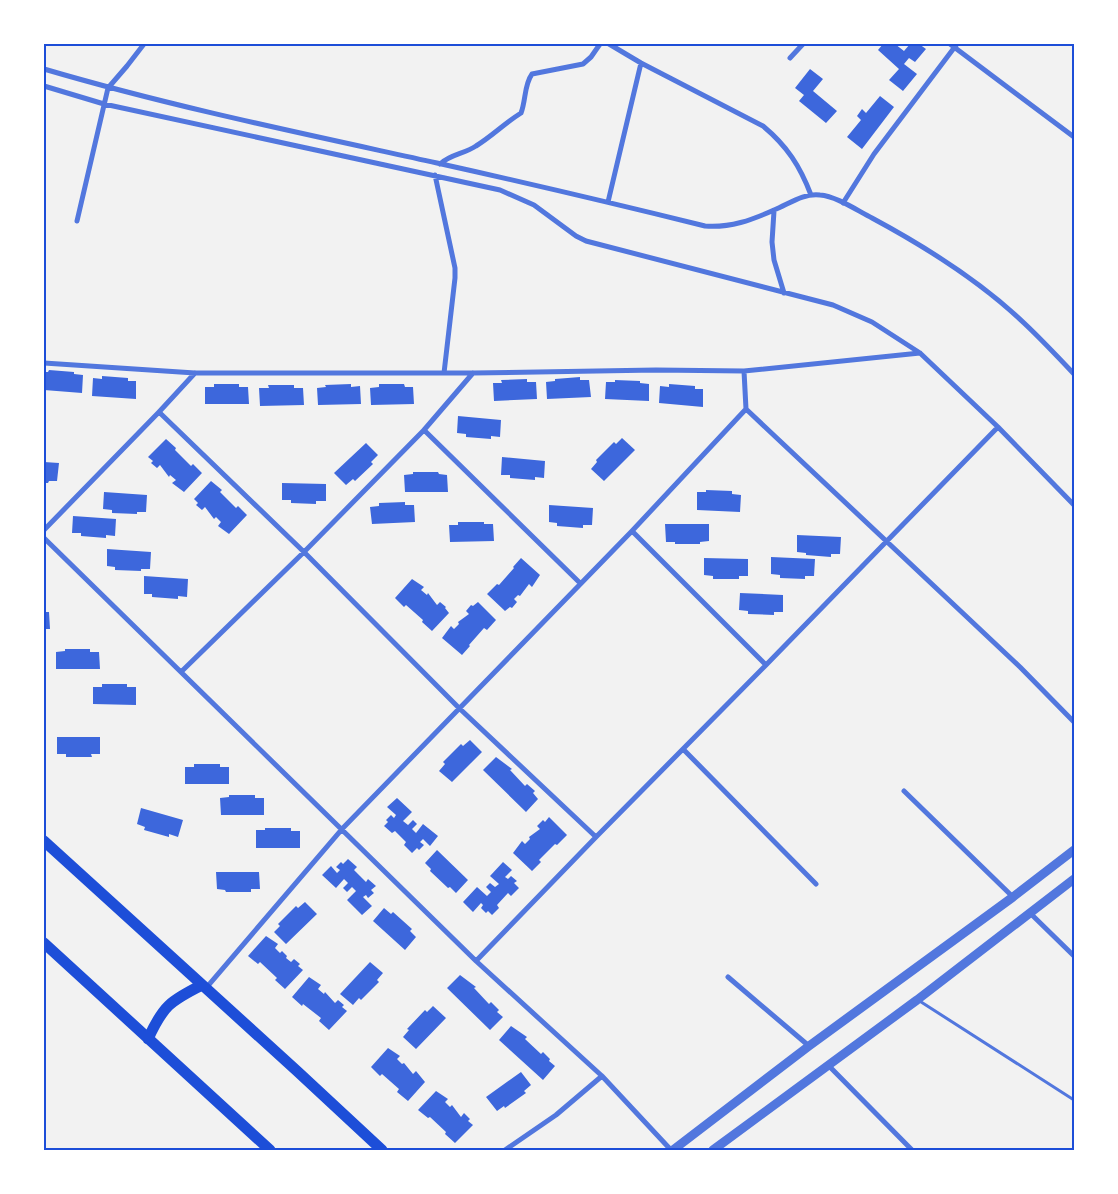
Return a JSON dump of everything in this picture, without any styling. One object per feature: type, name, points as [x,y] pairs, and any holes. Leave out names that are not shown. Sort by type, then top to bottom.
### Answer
[{"type":"highway","points":[[44,841],[382,1150]]},
{"type":"highway","points":[[44,943],[270,1150]]},
{"type":"highway","points":[[148,1039],[157,1020],[168,1005],[182,995],[204,987]]},
{"type":"street","points":[[77,221],[108,88],[144,44]]},
{"type":"street","points":[[440,164],[447,158],[470,150],[478,145],[521,113],[524,105],[527,80],[532,74],[583,64],[591,57],[600,44]]},
{"type":"street","points":[[609,44],[641,63],[763,126],[776,137],[791,155],[802,173],[811,195]]},
{"type":"street","points":[[790,58],[803,44]]},
{"type":"street","points":[[842,203],[874,154],[954,45],[1074,138]]},
{"type":"street","points":[[608,202],[641,63]]},
{"type":"street","points":[[44,68],[108,88],[219,115],[608,202],[705,226],[719,227],[738,224],[774,211],[798,198],[822,194],[918,242],[983,288],[1023,322],[1074,374]]},
{"type":"street","points":[[44,86],[104,104],[500,190],[534,205],[576,236],[586,241],[833,305],[872,322],[920,353],[998,427],[1074,505]]},
{"type":"street","points":[[435,175],[455,268],[444,373]]},
{"type":"street","points":[[774,211],[772,242],[774,260],[784,293]]},
{"type":"street","points":[[44,362],[195,373],[473,373],[656,370],[744,372],[920,353]]},
{"type":"street","points":[[744,372],[746,410],[1020,668],[1074,722]]},
{"type":"street","points":[[44,530],[195,373]]},
{"type":"street","points":[[182,671],[304,552],[424,430],[473,373]]},
{"type":"street","points":[[204,987],[342,829],[632,531],[746,410]]},
{"type":"street","points":[[159,412],[304,552],[459,708],[596,837]]},
{"type":"street","points":[[476,961],[998,427]]},
{"type":"street","points":[[424,430],[580,583]]},
{"type":"street","points":[[632,531],[766,665]]},
{"type":"street","points":[[44,538],[182,671],[476,961],[602,1076],[672,1150],[1074,850]]},
{"type":"street","points":[[683,749],[816,884]]},
{"type":"street","points":[[904,791],[1013,897]]},
{"type":"street","points":[[713,1150],[917,1000],[1074,879]]},
{"type":"street","points":[[1030,913],[1074,956]]},
{"type":"street","points":[[728,976],[809,1046]]},
{"type":"street","points":[[829,1066],[912,1150]]},
{"type":"street","points":[[505,1150],[556,1115],[602,1076]]},
{"type":"lane","points":[[917,1000],[1074,1100]]},
{"type":"building","points":[[883,44],[895,44],[904,51],[910,44],[919,44],[926,49],[915,62],[909,58],[904,64],[917,74],[903,91],[889,80],[899,69],[878,50]]},
{"type":"building","points":[[810,69],[823,79],[813,91],[837,111],[826,123],[799,101],[804,95],[795,88]]},
{"type":"building","points":[[880,96],[894,107],[862,149],[847,137],[861,120],[857,116],[862,109],[866,113]]},
{"type":"building","points":[[49,370],[74,372],[74,374],[83,375],[82,393],[44,390],[44,372]]},
{"type":"building","points":[[102,376],[128,378],[128,381],[136,381],[136,399],[92,396],[93,378],[102,379]]},
{"type":"building","points":[[580,377],[580,380],[589,380],[591,397],[547,399],[546,382],[555,381],[555,379]]},
{"type":"building","points":[[527,379],[527,382],[536,382],[537,399],[494,401],[493,383],[502,383],[501,380]]},
{"type":"building","points":[[615,380],[640,381],[640,383],[649,384],[649,401],[605,399],[606,382],[615,382]]},
{"type":"building","points":[[214,384],[239,384],[239,387],[248,387],[249,404],[205,404],[205,387],[214,387]]},
{"type":"building","points":[[351,384],[351,387],[360,386],[361,404],[318,405],[317,388],[326,387],[325,385]]},
{"type":"building","points":[[379,384],[404,384],[405,387],[413,387],[414,404],[371,405],[370,388],[379,387]]},
{"type":"building","points":[[669,384],[695,386],[695,389],[703,389],[703,407],[659,403],[660,386],[669,387]]},
{"type":"building","points":[[268,385],[294,385],[294,388],[303,388],[304,405],[260,406],[259,388],[269,388]]},
{"type":"building","points":[[458,416],[501,420],[500,437],[491,436],[491,439],[466,437],[466,434],[457,433]]},
{"type":"building","points":[[622,438],[635,450],[604,481],[591,469],[597,462],[596,460],[614,442],[616,444]]},
{"type":"building","points":[[166,439],[191,466],[193,464],[202,473],[184,492],[172,483],[176,480],[170,475],[169,477],[160,465],[157,468],[148,457]]},
{"type":"building","points":[[366,443],[378,455],[371,462],[373,464],[355,481],[353,479],[346,485],[334,473]]},
{"type":"building","points":[[502,457],[545,461],[544,478],[535,477],[535,480],[510,478],[510,475],[501,475]]},
{"type":"building","points":[[44,462],[59,463],[57,481],[44,483]]},
{"type":"building","points":[[413,472],[438,472],[439,474],[447,475],[448,492],[405,492],[404,475],[413,474]]},
{"type":"building","points":[[211,481],[222,490],[220,492],[236,508],[238,506],[247,515],[229,534],[218,526],[221,522],[216,517],[214,519],[205,507],[202,510],[196,505],[198,503],[194,499]]},
{"type":"building","points":[[282,483],[326,484],[326,501],[316,501],[316,504],[291,503],[291,500],[282,500]]},
{"type":"building","points":[[706,490],[732,491],[732,494],[741,495],[740,512],[697,510],[697,492],[706,492]]},
{"type":"building","points":[[104,492],[147,495],[146,512],[137,512],[137,514],[112,513],[112,510],[103,509]]},
{"type":"building","points":[[405,502],[405,505],[414,505],[415,522],[372,524],[370,507],[379,506],[379,503]]},
{"type":"building","points":[[549,505],[593,508],[592,525],[583,525],[583,528],[557,526],[557,523],[549,522]]},
{"type":"building","points":[[73,516],[116,519],[115,536],[106,535],[106,538],[81,536],[81,533],[72,533]]},
{"type":"building","points":[[458,522],[493,524],[494,541],[450,542],[449,525],[458,525]]},
{"type":"building","points":[[665,524],[709,524],[709,541],[700,542],[700,544],[666,542]]},
{"type":"building","points":[[797,535],[841,537],[840,554],[831,554],[831,557],[806,555],[806,553],[797,552]]},
{"type":"building","points":[[107,549],[151,552],[150,569],[141,569],[141,571],[115,570],[115,567],[107,566]]},
{"type":"building","points":[[771,557],[815,559],[814,576],[805,576],[805,579],[780,578],[780,575],[771,574]]},
{"type":"building","points":[[521,558],[540,575],[532,587],[529,584],[520,596],[518,595],[514,599],[517,602],[512,608],[510,607],[505,611],[487,594],[497,584],[499,585]]},
{"type":"building","points":[[704,558],[748,559],[748,576],[739,576],[739,579],[713,579],[713,576],[704,575]]},
{"type":"building","points":[[144,576],[188,579],[187,597],[178,596],[178,599],[152,597],[152,594],[144,594]]},
{"type":"building","points":[[412,579],[424,587],[421,590],[427,595],[428,593],[437,605],[440,602],[446,607],[449,613],[432,631],[422,622],[423,620],[406,605],[404,607],[395,598]]},
{"type":"building","points":[[740,593],[783,595],[783,612],[774,612],[774,615],[748,614],[748,611],[739,610]]},
{"type":"building","points":[[478,602],[496,620],[487,630],[484,628],[462,655],[442,638],[451,626],[454,629],[459,624],[458,622],[469,614],[466,611],[471,605],[473,606]]},
{"type":"building","points":[[44,612],[49,612],[50,629],[44,629]]},
{"type":"building","points":[[65,649],[90,649],[90,652],[99,652],[100,669],[56,669],[56,652],[65,651]]},
{"type":"building","points":[[102,684],[127,684],[127,687],[136,687],[136,705],[93,704],[93,687],[102,687]]},
{"type":"building","points":[[57,737],[100,737],[100,754],[91,754],[92,757],[66,757],[66,754],[57,754]]},
{"type":"building","points":[[470,740],[482,752],[452,782],[439,771],[445,764],[443,762],[461,744],[463,746]]},
{"type":"building","points":[[496,757],[512,769],[510,770],[525,786],[527,784],[535,791],[533,793],[538,799],[526,812],[483,770]]},
{"type":"building","points":[[194,764],[220,764],[220,767],[229,767],[229,784],[185,784],[185,767],[194,767]]},
{"type":"building","points":[[229,795],[255,795],[255,798],[264,798],[264,815],[221,815],[220,798],[229,797]]},
{"type":"building","points":[[397,798],[412,812],[403,821],[408,825],[413,820],[417,824],[412,829],[416,833],[423,824],[438,836],[430,846],[423,839],[420,842],[424,845],[412,853],[404,845],[406,842],[395,831],[392,833],[384,826],[388,822],[386,820],[391,815],[394,818],[396,815],[387,807]]},
{"type":"building","points":[[141,808],[183,820],[178,837],[169,834],[169,837],[144,830],[145,827],[137,824]]},
{"type":"building","points":[[549,817],[567,835],[539,860],[541,862],[532,871],[513,853],[522,841],[525,844],[530,839],[529,837],[540,829],[537,826],[543,820],[545,822]]},
{"type":"building","points":[[265,828],[291,828],[291,831],[300,831],[300,848],[256,848],[256,830],[265,830]]},
{"type":"building","points":[[437,850],[468,880],[456,893],[430,871],[431,869],[425,863]]},
{"type":"building","points":[[348,859],[357,867],[354,870],[366,882],[368,879],[376,886],[371,890],[374,893],[368,898],[366,895],[363,897],[372,906],[362,915],[347,900],[356,891],[352,887],[347,892],[343,888],[348,883],[344,879],[336,888],[322,875],[331,866],[337,873],[340,870],[336,867]]},
{"type":"building","points":[[503,862],[512,870],[505,877],[508,879],[511,876],[517,881],[514,883],[519,888],[511,896],[508,893],[497,905],[499,908],[492,915],[488,911],[486,913],[481,908],[483,905],[481,903],[473,912],[463,902],[477,887],[487,896],[491,892],[486,887],[490,883],[495,887],[499,884],[490,876]]},
{"type":"building","points":[[216,872],[259,872],[260,889],[251,889],[251,892],[226,892],[225,890],[217,889]]},
{"type":"building","points":[[305,902],[317,914],[286,944],[274,932],[280,926],[278,924],[296,906],[298,908]]},
{"type":"building","points":[[384,908],[391,914],[393,912],[412,929],[410,931],[416,937],[405,950],[373,921]]},
{"type":"building","points":[[266,936],[278,944],[275,948],[280,953],[282,951],[291,962],[294,959],[303,970],[285,989],[275,980],[277,978],[260,962],[258,964],[248,956]]},
{"type":"building","points":[[370,962],[383,973],[377,980],[379,982],[361,1000],[359,998],[353,1005],[340,994]]},
{"type":"building","points":[[460,975],[476,987],[474,988],[489,1004],[491,1002],[499,1010],[497,1012],[503,1017],[490,1030],[447,988]]},
{"type":"building","points":[[309,977],[321,985],[318,989],[324,994],[325,992],[335,1003],[338,1000],[347,1011],[329,1030],[319,1021],[321,1018],[292,997]]},
{"type":"building","points":[[433,1006],[446,1018],[416,1049],[403,1037],[409,1030],[407,1029],[425,1010],[427,1012]]},
{"type":"building","points":[[511,1026],[527,1037],[525,1039],[541,1054],[543,1052],[555,1066],[543,1080],[499,1040]]},
{"type":"building","points":[[388,1048],[400,1056],[397,1059],[402,1064],[404,1063],[413,1074],[416,1071],[425,1082],[408,1101],[397,1092],[399,1089],[382,1074],[380,1076],[371,1067]]},
{"type":"building","points":[[521,1072],[531,1085],[524,1091],[526,1093],[505,1108],[504,1106],[497,1111],[486,1097]]},
{"type":"building","points":[[436,1091],[448,1099],[445,1102],[450,1107],[452,1105],[461,1117],[464,1113],[470,1119],[468,1121],[473,1125],[455,1143],[430,1117],[428,1118],[418,1110]]}]
